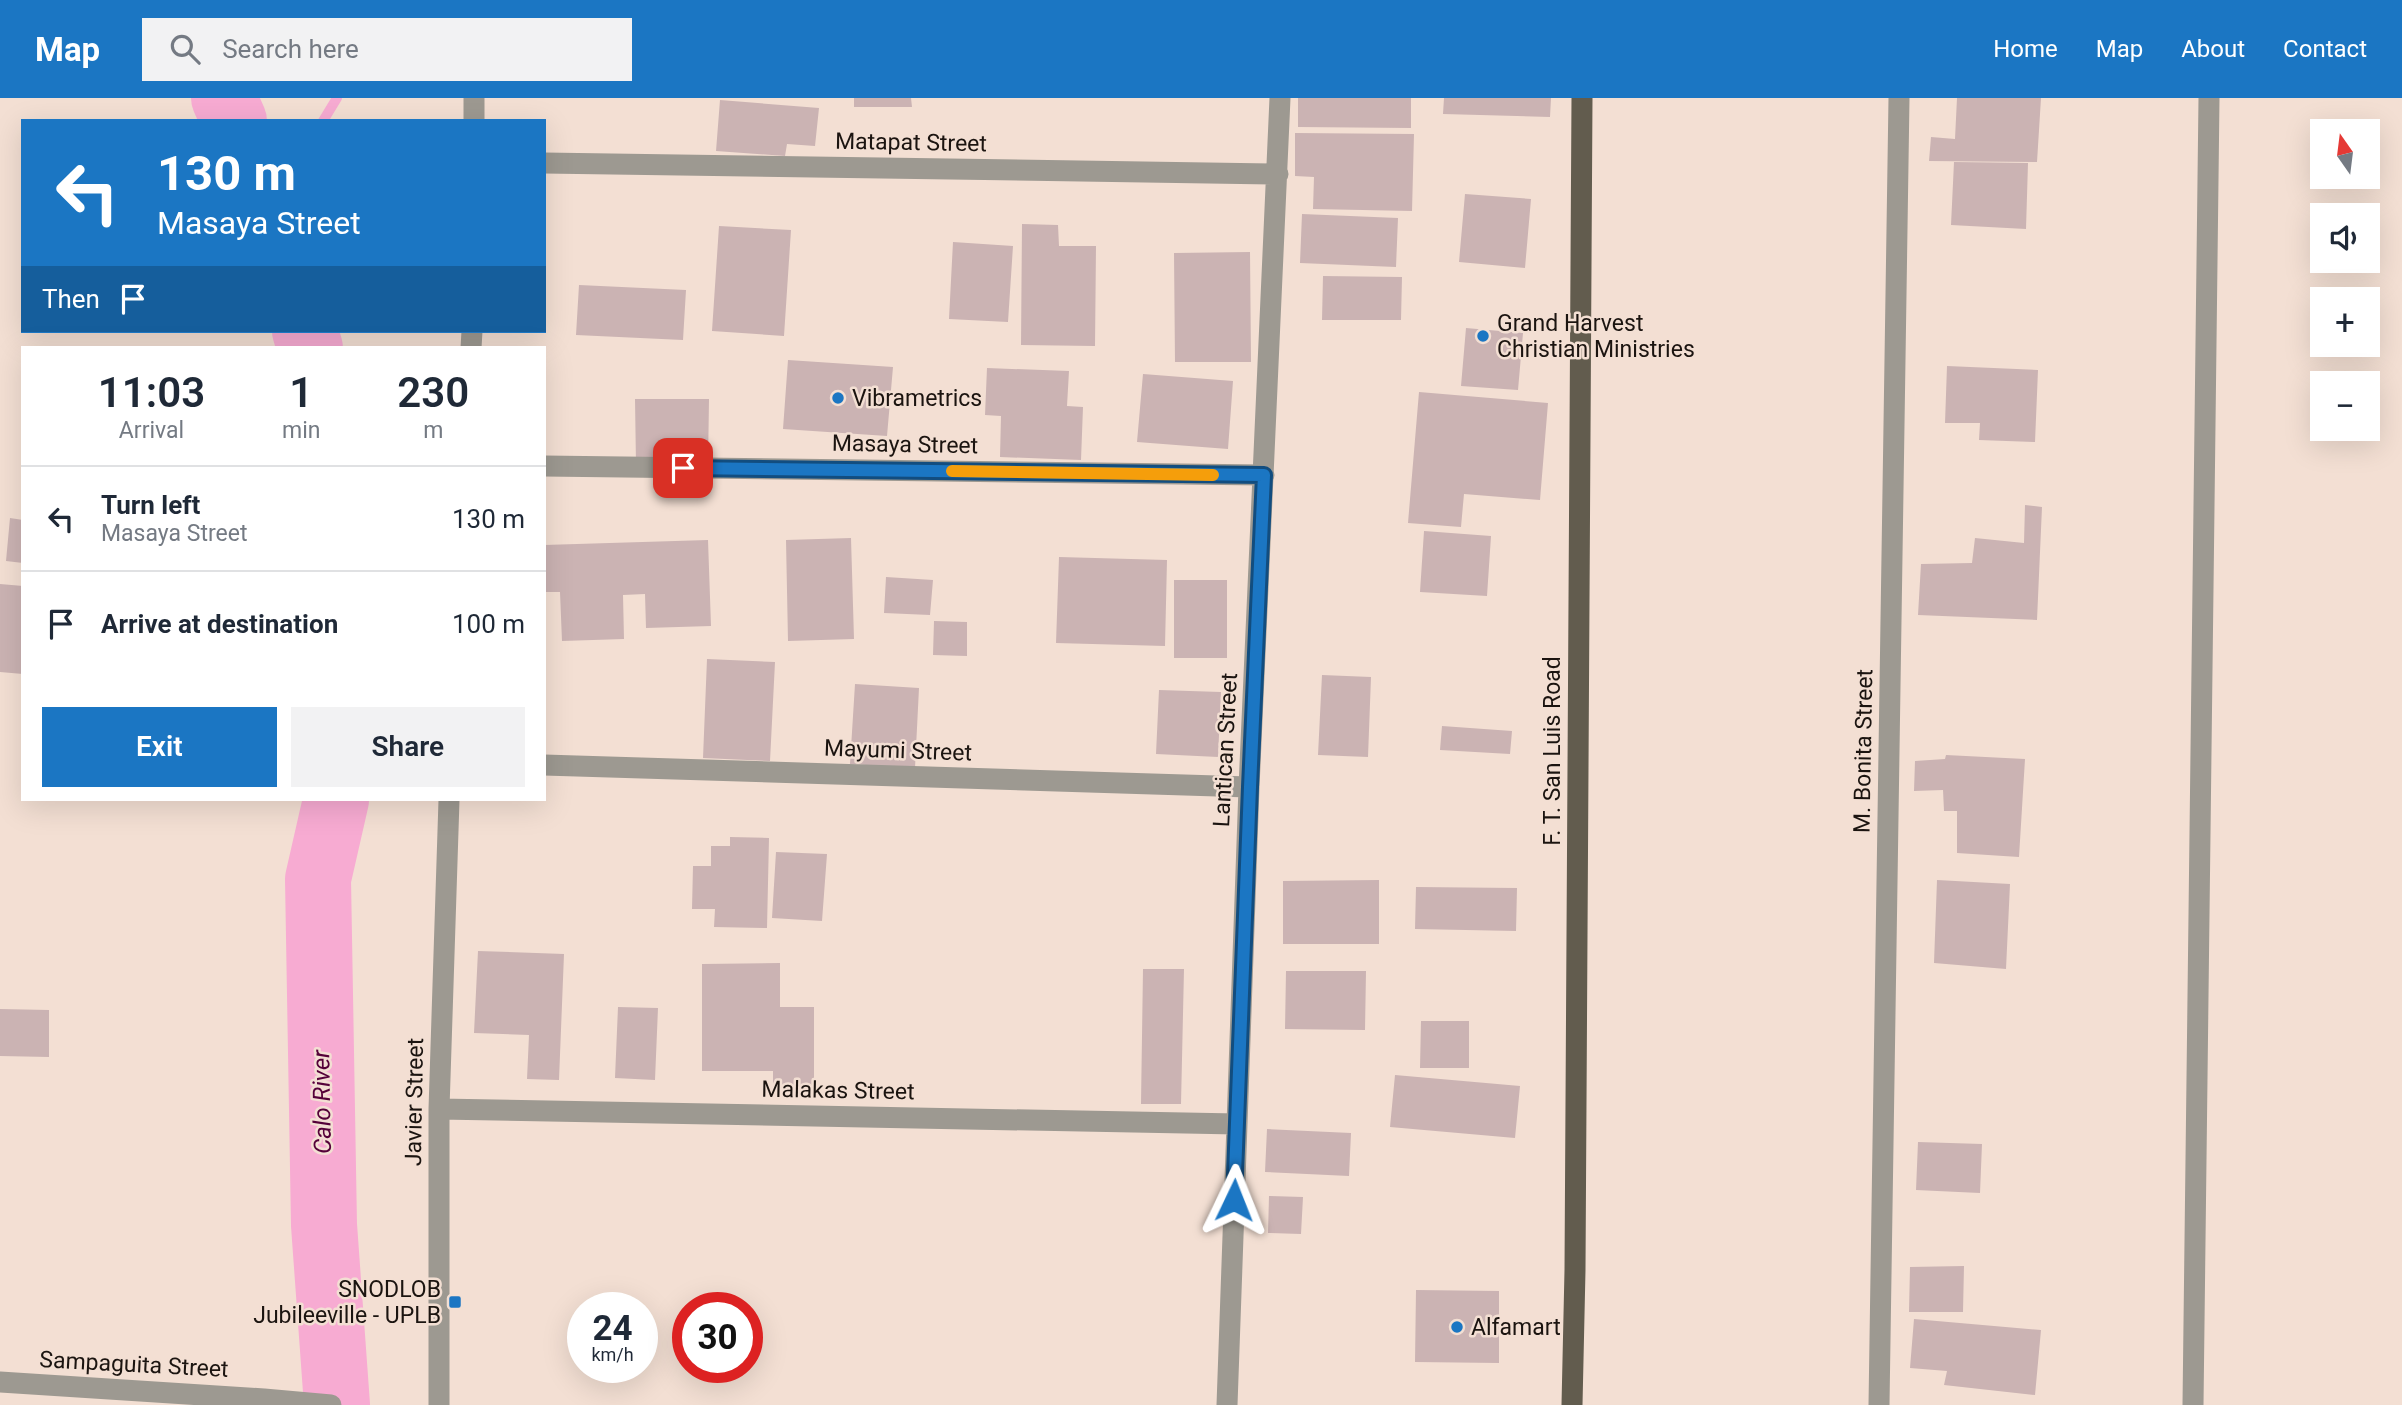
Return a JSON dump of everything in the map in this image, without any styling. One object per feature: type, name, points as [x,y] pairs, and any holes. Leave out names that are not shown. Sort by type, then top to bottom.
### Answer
[{"type":"main road","name":"F. T. San Luis Road","points":[[1572,1405],[1576,1256],[1582,98]]},
{"type":"street","points":[[474,98],[474,119]]},
{"type":"street","name":"Lantican Street","points":[[1227,1405],[1280,98]]},
{"type":"street","name":"M. Bonita Street","points":[[1879,1405],[1899,98]]},
{"type":"street","points":[[2193,1405],[2209,98]]},
{"type":"street","name":"Matapat Street","points":[[546,163],[1278,174]]},
{"type":"street","name":"Masaya Street","points":[[546,466],[1264,475]]},
{"type":"street","name":"Mayumi Street","points":[[546,765],[1250,787]]},
{"type":"street","name":"Javier Street","points":[[439,1405],[439,1110],[449,801]]},
{"type":"street","name":"Malakas Street","points":[[439,1110],[1237,1124]]},
{"type":"street","name":"Sampaguita Street","points":[[0,1382],[331,1405]]},
{"type":"building","points":[[854,98],[911,98],[912,107],[854,107]]},
{"type":"building","points":[[1298,98],[1411,98],[1411,128],[1298,127]]},
{"type":"building","points":[[1444,98],[1551,98],[1550,117],[1443,114]]},
{"type":"building","points":[[1957,98],[2041,98],[2037,162],[1929,161],[1931,137],[1955,139]]},
{"type":"building","points":[[720,100],[819,108],[815,146],[787,144],[785,156],[716,151]]},
{"type":"building","points":[[1295,133],[1414,134],[1412,211],[1313,209],[1314,177],[1295,176]]},
{"type":"building","points":[[1954,162],[2028,163],[2026,229],[1951,225]]},
{"type":"building","points":[[1465,194],[1531,199],[1525,268],[1459,262]]},
{"type":"building","points":[[1302,214],[1398,218],[1396,267],[1300,263]]},
{"type":"building","points":[[1022,224],[1058,225],[1059,246],[1096,246],[1095,346],[1021,345]]},
{"type":"building","points":[[719,226],[791,230],[784,336],[712,331]]},
{"type":"building","points":[[953,242],[1013,246],[1008,322],[949,319]]},
{"type":"building","points":[[1250,252],[1251,362],[1175,362],[1174,253]]},
{"type":"building","points":[[1323,276],[1402,277],[1401,320],[1322,320]]},
{"type":"building","points":[[579,285],[686,290],[683,340],[576,335]]},
{"type":"building","points":[[1466,328],[1523,333],[1518,390],[1461,386]]},
{"type":"building","name":"Vibrametrics","points":[[788,360],[893,367],[887,436],[783,429]]},
{"type":"building","points":[[1947,366],[2038,370],[2035,442],[1979,440],[1980,423],[1945,423]]},
{"type":"building","points":[[987,368],[1069,371],[1067,406],[1083,407],[1081,460],[1000,457],[1001,416],[985,415]]},
{"type":"building","points":[[1143,374],[1233,381],[1228,449],[1137,442]]},
{"type":"building","points":[[1419,392],[1548,403],[1540,500],[1464,494],[1461,527],[1408,523]]},
{"type":"building","points":[[635,399],[709,399],[708,465],[636,465]]},
{"type":"building","points":[[2025,505],[2042,507],[2037,620],[1918,615],[1921,564],[1972,563],[1975,538],[2024,543]]},
{"type":"building","points":[[10,518],[21,520],[21,563],[6,561]]},
{"type":"building","points":[[1424,531],[1491,536],[1487,596],[1420,592]]},
{"type":"building","points":[[851,538],[854,639],[788,641],[786,540]]},
{"type":"building","points":[[708,540],[711,626],[646,628],[645,594],[623,595],[624,639],[562,641],[560,592],[546,592],[546,545]]},
{"type":"building","points":[[1059,557],[1167,560],[1165,646],[1056,643]]},
{"type":"building","points":[[886,577],[933,580],[930,615],[884,613]]},
{"type":"building","points":[[1174,580],[1227,580],[1227,658],[1174,658]]},
{"type":"building","points":[[0,584],[21,586],[21,674],[0,672]]},
{"type":"building","points":[[934,621],[967,622],[967,656],[933,655]]},
{"type":"building","points":[[707,659],[775,662],[770,761],[703,758]]},
{"type":"building","points":[[1322,675],[1371,677],[1368,757],[1318,755]]},
{"type":"building","points":[[855,684],[919,688],[915,768],[850,764]]},
{"type":"building","points":[[1159,690],[1221,692],[1218,757],[1156,754]]},
{"type":"building","points":[[1442,726],[1512,731],[1510,754],[1440,750]]},
{"type":"building","points":[[1946,755],[2025,759],[2019,857],[1957,853],[1957,811],[1944,811],[1943,790],[1914,791],[1915,761],[1945,759]]},
{"type":"building","points":[[730,837],[769,838],[767,928],[714,927],[715,909],[692,909],[693,866],[711,866],[711,846],[730,846]]},
{"type":"building","points":[[776,852],[827,854],[822,921],[772,918]]},
{"type":"building","points":[[1379,880],[1379,944],[1283,944],[1283,881]]},
{"type":"building","points":[[1937,880],[2010,884],[2006,969],[1934,963]]},
{"type":"building","points":[[1416,887],[1517,888],[1516,931],[1415,929]]},
{"type":"building","points":[[478,951],[564,954],[559,1080],[527,1079],[529,1035],[474,1033]]},
{"type":"building","points":[[780,963],[780,1007],[814,1007],[814,1097],[773,1097],[773,1071],[702,1071],[702,964]]},
{"type":"building","points":[[1143,969],[1184,969],[1181,1104],[1141,1104]]},
{"type":"building","points":[[1286,971],[1366,971],[1365,1030],[1285,1029]]},
{"type":"building","points":[[618,1007],[658,1008],[655,1080],[615,1078]]},
{"type":"building","points":[[0,1009],[49,1010],[49,1057],[0,1056]]},
{"type":"building","points":[[1421,1021],[1469,1021],[1469,1068],[1420,1068]]},
{"type":"building","points":[[1395,1075],[1520,1086],[1515,1138],[1390,1127]]},
{"type":"building","points":[[1267,1129],[1351,1133],[1349,1176],[1265,1172]]},
{"type":"building","points":[[1918,1142],[1982,1144],[1980,1193],[1916,1190]]},
{"type":"building","points":[[1269,1196],[1303,1197],[1301,1234],[1268,1233]]},
{"type":"building","points":[[1964,1266],[1963,1312],[1909,1312],[1910,1267]]},
{"type":"building","name":"Alfamart","points":[[1416,1290],[1499,1291],[1499,1363],[1415,1362]]},
{"type":"building","points":[[1914,1319],[2041,1330],[2035,1395],[1944,1385],[1947,1371],[1910,1368]]},
{"type":"waterway","name":"Calo River","points":[[224,98],[233,119]]},
{"type":"waterway","points":[[324,119],[337,98]]},
{"type":"waterway","name":"Calo River","points":[[306,333],[309,346]]},
{"type":"waterway","name":"Calo River","points":[[336,801],[318,879],[324,1225],[337,1405]]},
{"type":"slow traffic","points":[[952,471],[1213,475]]},
{"type":"place","name":"Grand Harvest Christian Ministries","points":[[1483,336]]},
{"type":"place","name":"Vibrametrics","points":[[838,398]]},
{"type":"place","name":"SNODLOB Jubileeville - UPLB","points":[[455,1302]]},
{"type":"place","name":"Alfamart","points":[[1457,1327]]},
{"type":"route","points":[[683,468],[1264,475],[1234,1200]]}]
